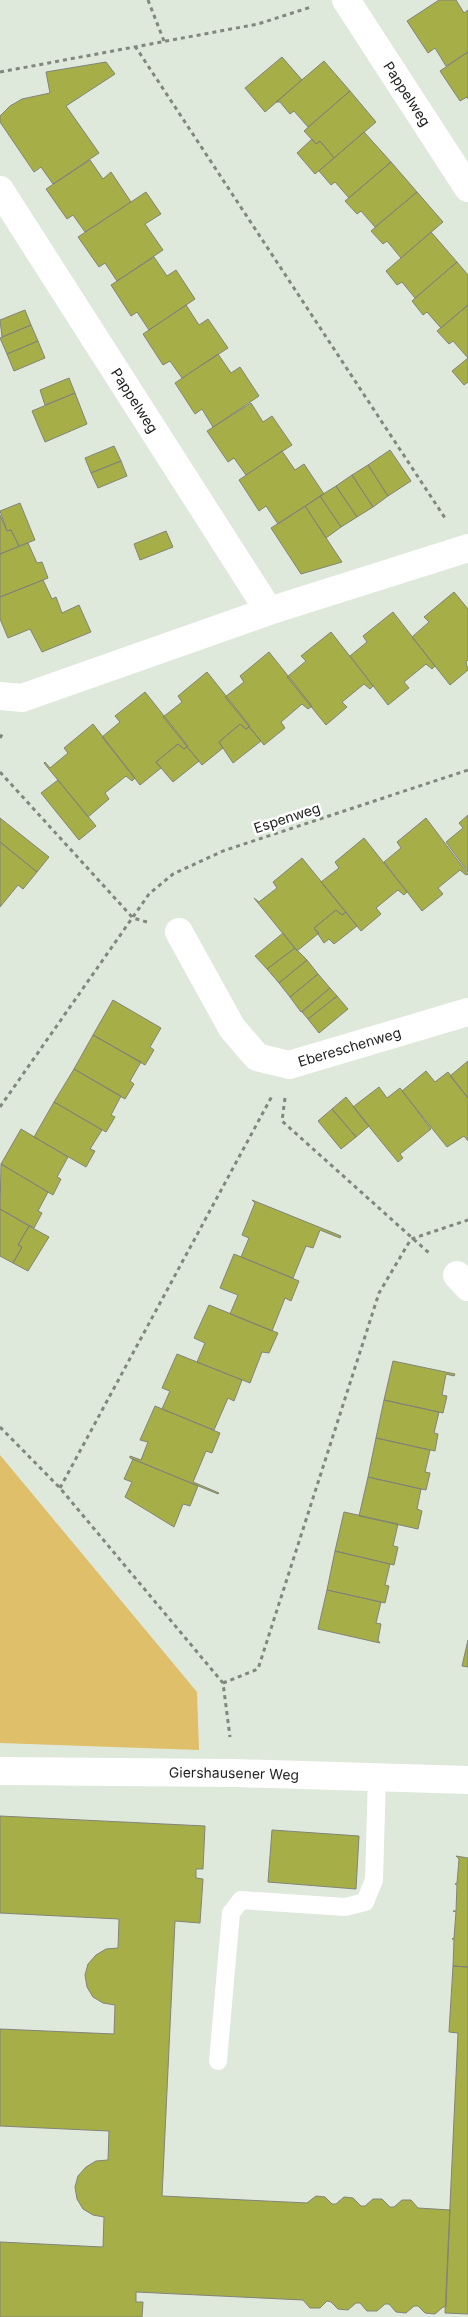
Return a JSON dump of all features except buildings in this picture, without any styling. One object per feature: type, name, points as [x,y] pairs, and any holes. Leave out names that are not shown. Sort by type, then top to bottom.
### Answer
[{"type":"street","name":"Pappelweg","points":[[346,0],[468,188]]},
{"type":"street","name":"Pappelweg","points":[[0,190],[269,611]]},
{"type":"street","points":[[11,697],[269,611],[467,548]]},
{"type":"street","name":"Ebereschenweg","points":[[180,932],[232,1028],[258,1057],[289,1065],[468,1012]]},
{"type":"street","name":"Giershausener Weg","points":[[0,1771],[234,1773],[468,1780]]},
{"type":"lane","points":[[218,2061],[230,1913],[241,1900],[345,1907],[365,1902],[374,1880],[377,1777]]},
{"type":"path","points":[[148,0],[164,41]]},
{"type":"path","points":[[0,72],[258,24],[312,6]]},
{"type":"path","points":[[135,46],[467,548]]},
{"type":"path","name":"Espenweg","points":[[0,1107],[149,894],[173,874],[223,850],[468,770]]},
{"type":"path","points":[[0,772],[133,918],[180,932]]},
{"type":"path","points":[[289,1065],[282,1121],[412,1239],[462,1281]]},
{"type":"path","points":[[60,1488],[289,1065]]},
{"type":"path","points":[[223,1683],[258,1668],[379,1293],[412,1239],[468,1220]]},
{"type":"path","points":[[0,1427],[60,1488],[223,1683],[234,1773]]},
{"type":"shaded area","points":[[0,1455],[197,1692],[199,1750],[0,1743]]}]
